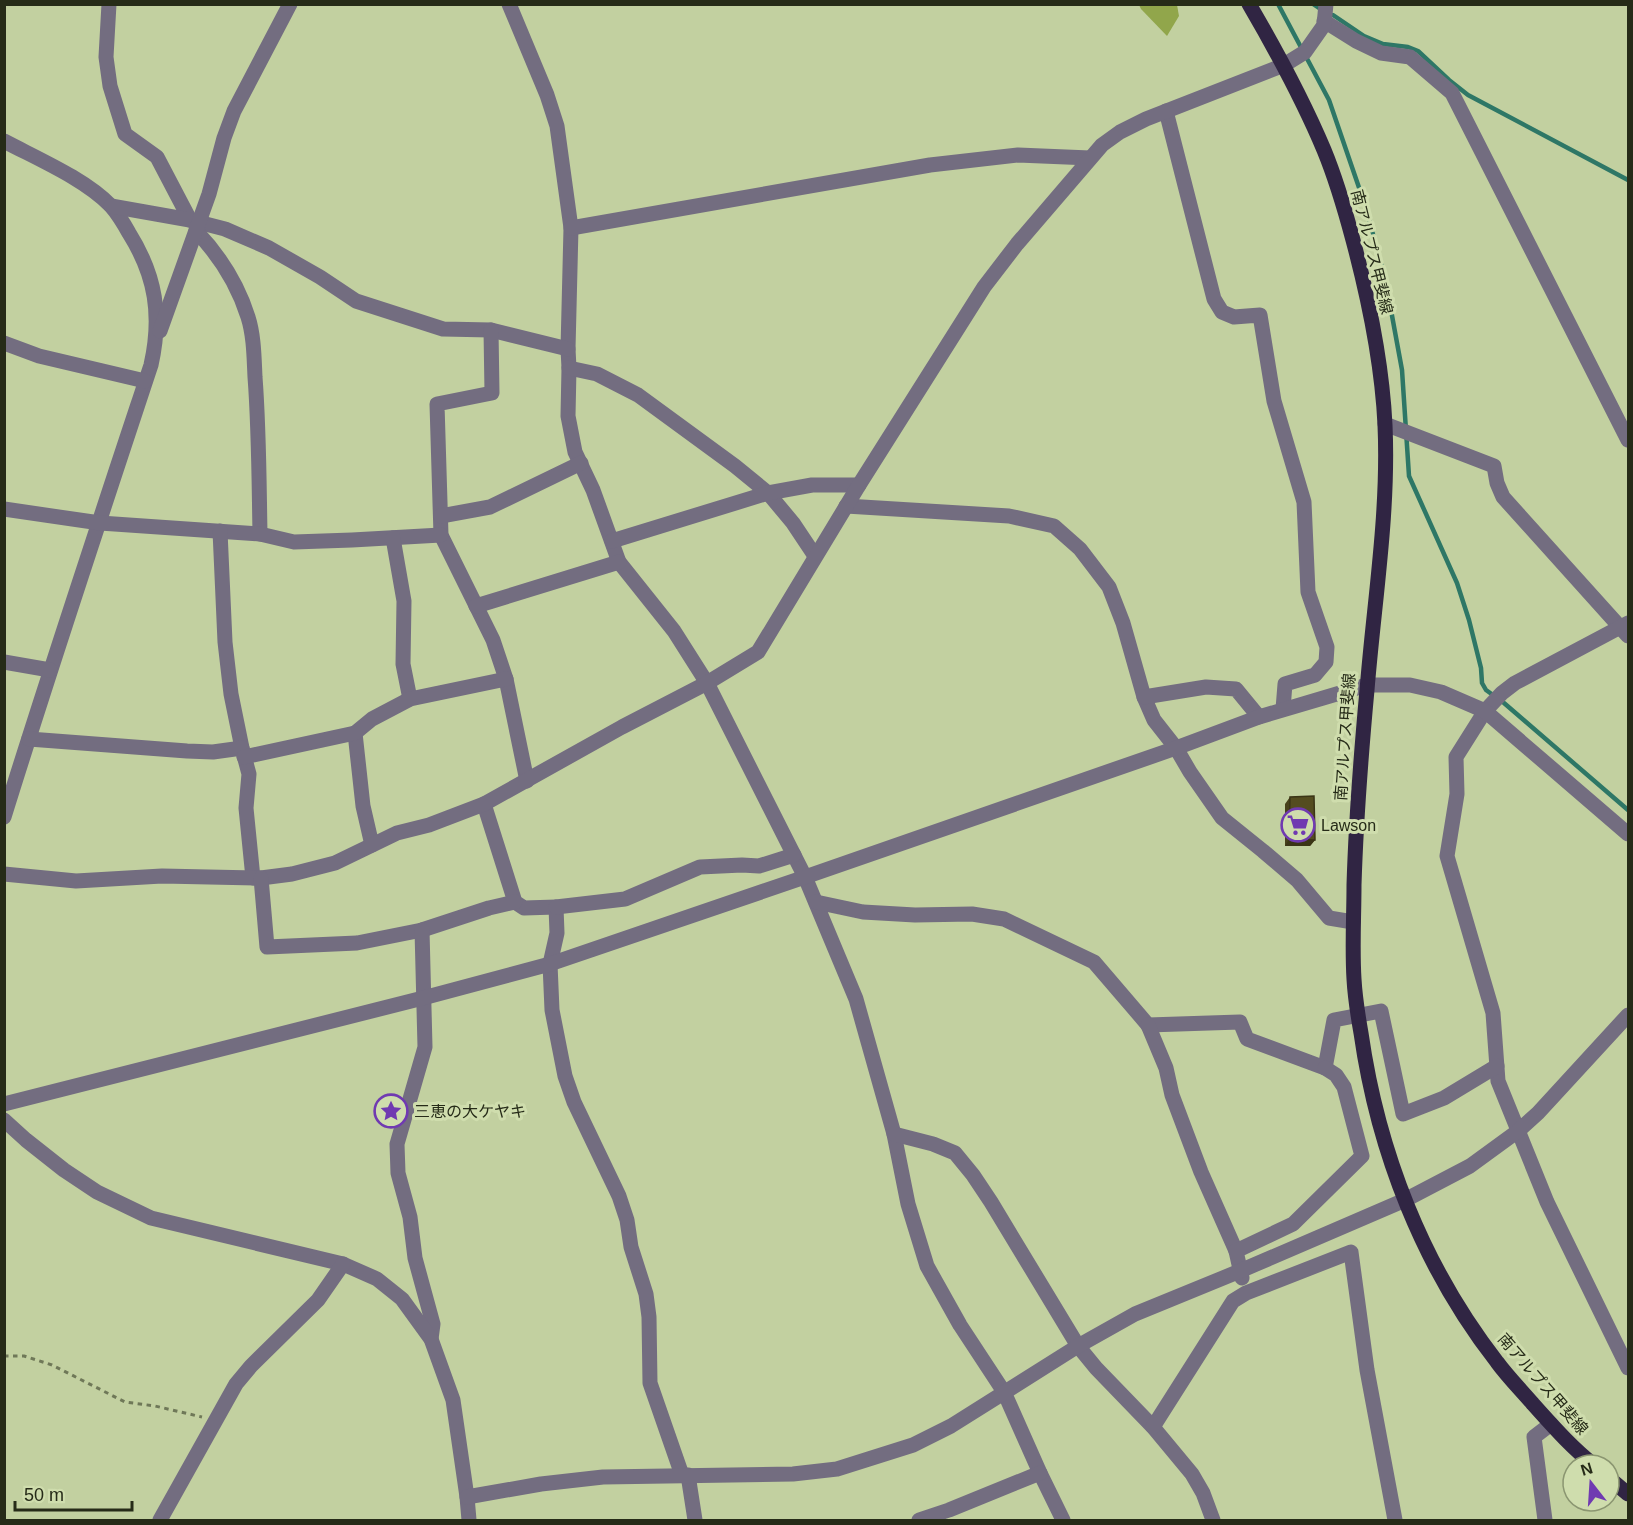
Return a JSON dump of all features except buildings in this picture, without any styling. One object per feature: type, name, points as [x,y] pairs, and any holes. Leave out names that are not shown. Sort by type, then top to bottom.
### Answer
[{"type":"main road","name":"南アルプス甲斐線","points":[[1249,4],[1284,64],[1325,152],[1346,212],[1362,272],[1376,344],[1385,424],[1385,495],[1367,685],[1355,851],[1353,922],[1354,979],[1370,1089],[1388,1154],[1405,1200],[1425,1248],[1454,1299],[1499,1364],[1579,1453]]},
{"type":"street","points":[[109,4],[106,57],[110,86],[125,134],[157,157],[195,225],[223,264],[249,318],[259,425],[260,534]]},
{"type":"street","points":[[4,817],[50,670],[100,523],[155,345],[195,225],[209,194],[224,138],[234,111],[290,4]]},
{"type":"street","points":[[509,4],[547,95],[556,126],[571,228],[568,416],[575,452],[593,490],[619,562],[674,631],[707,683],[806,878],[856,999],[894,1134],[908,1204],[927,1266],[960,1325],[1004,1392],[1063,1521]]},
{"type":"street","points":[[4,874],[76,881],[162,876],[257,878],[292,874],[335,863],[396,833],[429,825],[484,804],[622,727],[707,683],[758,652],[859,484],[984,287],[1017,244],[1090,158],[1120,132],[1284,64],[1305,52],[1324,25],[1326,4]]},
{"type":"street","points":[[1324,21],[1381,53],[1410,57],[1452,93],[1627,432]]},
{"type":"street","points":[[1166,111],[1214,299],[1222,312],[1234,317],[1260,315],[1274,401],[1304,502],[1308,592],[1327,647],[1326,662],[1315,675],[1285,684],[1283,709]]},
{"type":"street","points":[[4,141],[87,186],[111,206],[137,246],[148,270],[155,294],[157,321],[155,345]]},
{"type":"street","points":[[571,228],[930,165],[1018,154],[1090,158]]},
{"type":"street","points":[[111,206],[195,225],[225,229],[269,248],[356,301],[443,329],[491,330],[568,349]]},
{"type":"street","points":[[491,330],[492,393],[437,404],[441,535],[494,640],[506,679],[527,781]]},
{"type":"street","points":[[4,343],[39,356],[145,381]]},
{"type":"street","points":[[570,368],[597,374],[638,395],[735,466],[768,493],[793,523],[815,556]]},
{"type":"street","points":[[1385,424],[1494,466],[1497,483],[1503,497],[1626,629],[1515,683],[1485,711],[1456,757],[1457,794],[1447,856],[1493,1013],[1498,1081],[1547,1202],[1629,1368]]},
{"type":"street","points":[[441,516],[490,507],[580,463]]},
{"type":"street","points":[[612,541],[768,493],[812,485],[859,484]]},
{"type":"street","points":[[846,506],[1009,516],[1054,526],[1080,549],[1109,587],[1123,623],[1144,697],[1154,720],[1176,748],[1222,818],[1297,880],[1329,918],[1353,922]]},
{"type":"street","points":[[4,509],[100,523],[260,534],[294,542],[441,535]]},
{"type":"street","points":[[220,531],[225,642],[231,694],[249,774],[246,808],[267,947],[357,943],[422,930],[515,902]]},
{"type":"street","points":[[393,538],[404,601],[403,664],[410,699]]},
{"type":"street","points":[[476,606],[619,562]]},
{"type":"street","points":[[4,662],[50,670]]},
{"type":"street","points":[[29,739],[243,753],[355,733],[372,718],[410,699],[506,679]]},
{"type":"street","points":[[4,1104],[550,964],[806,878],[1258,717],[1367,685],[1410,685],[1441,692],[1485,711],[1629,834]]},
{"type":"street","points":[[1144,697],[1206,687],[1236,689],[1258,717]]},
{"type":"street","points":[[355,733],[363,806],[372,845]]},
{"type":"street","points":[[484,804],[515,902],[524,908],[556,907],[625,899],[700,867],[759,866],[794,855]]},
{"type":"street","points":[[816,902],[863,912],[915,915],[972,914],[1004,919],[1094,962],[1148,1025],[1166,1068],[1172,1095],[1197,1161],[1236,1251],[1246,1293]]},
{"type":"street","points":[[556,907],[557,933],[550,964],[552,1010],[565,1076],[574,1102],[619,1196],[627,1220],[631,1247],[646,1294],[649,1317],[650,1383],[685,1475],[695,1521]]},
{"type":"street","points":[[422,930],[425,1047],[397,1144],[398,1173],[410,1217],[415,1258],[433,1324],[431,1339]]},
{"type":"street","points":[[1325,1068],[1334,1020],[1381,1011],[1403,1114],[1444,1098],[1497,1066]]},
{"type":"street","points":[[467,1497],[541,1484],[603,1477],[793,1474],[837,1469],[913,1445],[951,1426],[1078,1346],[1135,1314],[1405,1200],[1470,1166],[1518,1131],[1538,1113],[1629,1015]]},
{"type":"street","points":[[1148,1025],[1240,1022],[1247,1039],[1325,1068],[1336,1075],[1344,1087],[1362,1156],[1293,1224],[1236,1251]]},
{"type":"street","points":[[4,1120],[64,1170],[97,1192],[151,1218],[343,1264],[377,1280],[402,1299],[431,1339],[453,1400],[469,1521]]},
{"type":"street","points":[[894,1134],[933,1144],[955,1153],[991,1203],[1078,1346],[1153,1427],[1192,1474],[1203,1493],[1213,1521]]},
{"type":"street","points":[[1153,1427],[1233,1301],[1246,1293],[1351,1252],[1367,1370],[1395,1521]]},
{"type":"street","points":[[160,1521],[236,1384],[251,1366],[318,1300],[343,1264]]},
{"type":"street","points":[[1545,1521],[1534,1437],[1551,1424]]},
{"type":"street","points":[[919,1521],[951,1515],[1040,1473]]},
{"type":"path","points":[[4,1356],[24,1356],[52,1365],[125,1402],[154,1406],[216,1421]]},
{"type":"green space","points":[[1139,5],[1177,5],[1179,16],[1167,36],[1141,9]]},
{"type":"waterway","points":[[1278,4],[1329,100],[1366,208],[1386,283],[1402,370],[1409,476],[1457,583],[1469,620],[1481,668],[1482,683],[1486,690],[1628,810]]},
{"type":"waterway","points":[[1313,4],[1319,8]]},
{"type":"waterway","points":[[1333,15],[1364,36],[1383,44],[1408,47],[1418,51],[1468,95],[1628,180]]},
{"type":"place","name":"Lawson","points":[[1298,825]]},
{"type":"place","name":"三恵の大ケヤキ","points":[[391,1111]]}]
